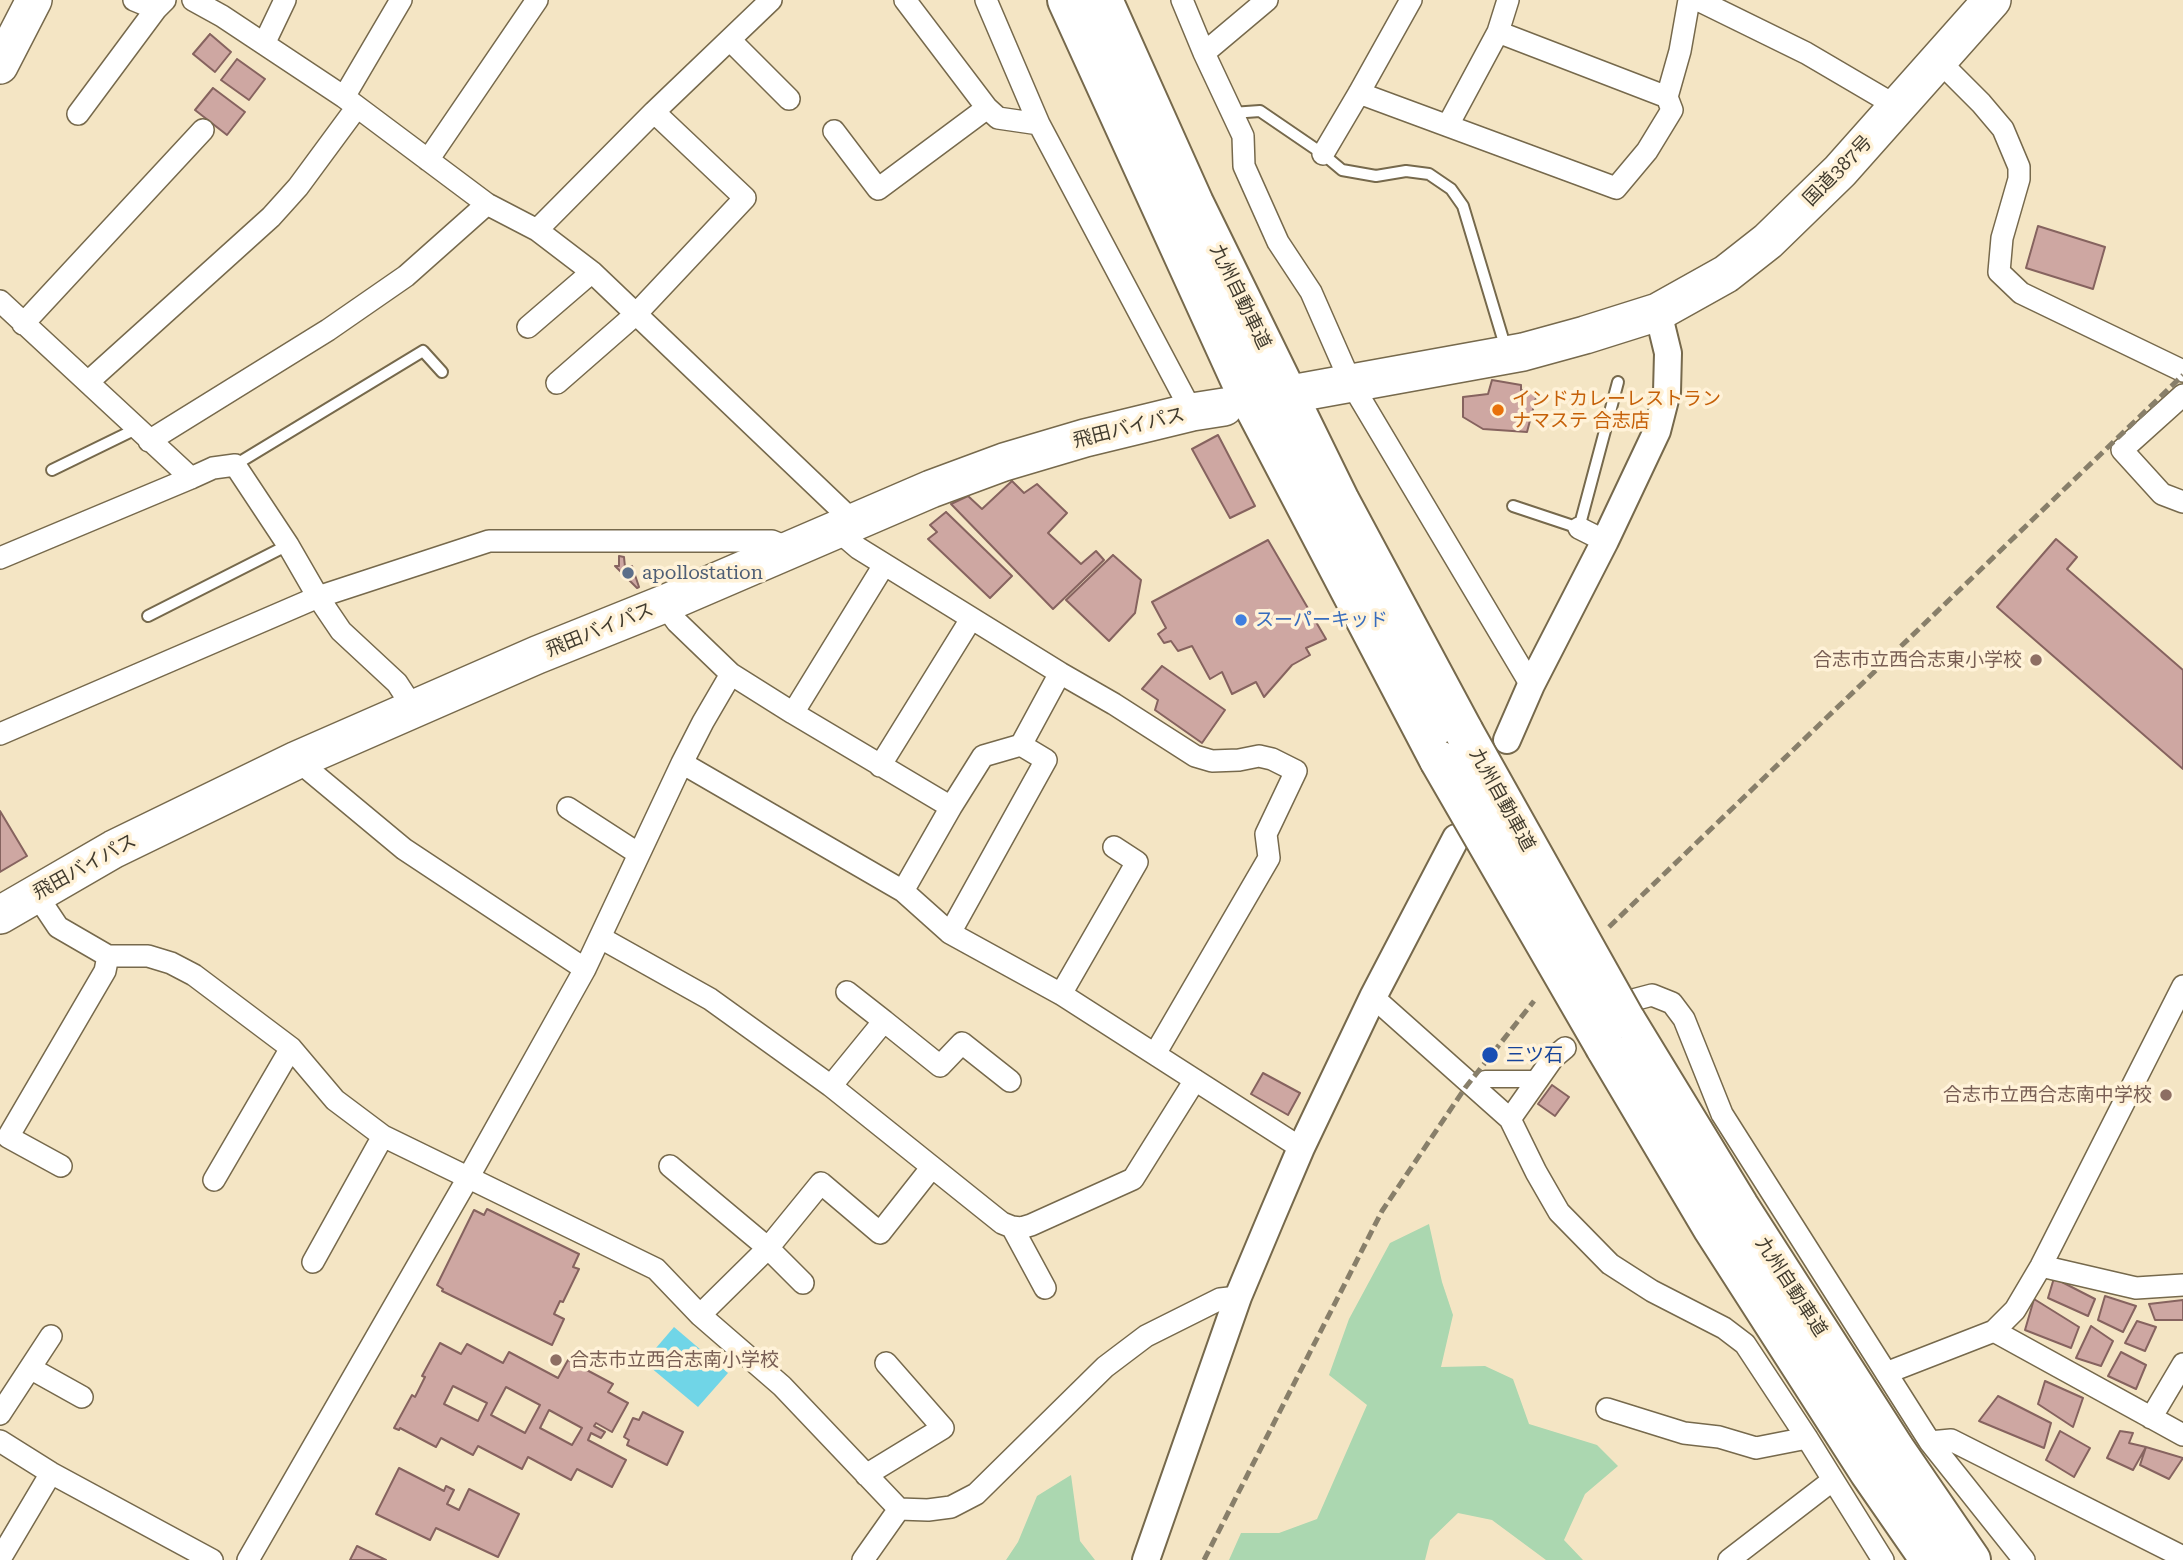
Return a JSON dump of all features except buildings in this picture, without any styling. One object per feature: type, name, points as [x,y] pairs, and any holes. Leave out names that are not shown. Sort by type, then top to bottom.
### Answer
[{"type":"highway","name":"九州自動車道","points":[[1067,0],[1242,384],[1452,746],[1621,1022],[1895,1449],[1971,1560]]},
{"type":"highway","name":"九州自動車道","points":[[1103,0],[1194,203],[1340,501],[1452,746]]},
{"type":"highway","name":"国道387号","points":[[1658,312],[1726,274],[1768,241],[1840,171],[1898,107],[1939,61],[1981,3]]},
{"type":"highway","points":[[1302,392],[1507,354],[1585,335],[1658,312]]},
{"type":"highway","name":"飛田バイパス","points":[[0,915],[114,849],[296,760],[931,489],[1004,462],[1085,438],[1208,409]]},
{"type":"highway","name":"九州自動車道","points":[[1621,1022],[1713,1229],[1869,1472],[1930,1560]]},
{"type":"main road","points":[[0,66],[34,0]]},
{"type":"street","points":[[78,114],[160,5],[134,0]]},
{"type":"street","points":[[193,0],[226,8],[264,44],[351,102],[487,204],[537,230],[592,272],[846,526],[858,548],[1195,756],[1212,761],[1259,756],[1272,758],[1296,771],[1266,834],[1269,858],[1155,1054]]},
{"type":"street","points":[[264,44],[285,0]]},
{"type":"street","points":[[88,382],[271,217],[298,187],[351,102],[401,0]]},
{"type":"street","points":[[428,160],[537,0]]},
{"type":"street","points":[[537,230],[654,111],[771,0]]},
{"type":"street","points":[[905,0],[998,118],[1039,124]]},
{"type":"street","points":[[986,0],[1039,124],[1208,409]]},
{"type":"street","points":[[1182,0],[1204,54],[1244,136],[1244,166],[1278,242],[1311,292],[1351,383],[1531,684]]},
{"type":"street","points":[[1204,54],[1267,0]]},
{"type":"street","points":[[1323,154],[1411,0]]},
{"type":"street","points":[[1448,125],[1498,32],[1508,0]]},
{"type":"street","points":[[1359,93],[1616,188],[1647,150],[1672,110],[1667,97],[1680,51],[1689,0]]},
{"type":"street","points":[[1698,0],[1806,53],[1898,107]]},
{"type":"street","points":[[1498,32],[1667,97]]},
{"type":"street","points":[[730,40],[789,99]]},
{"type":"street","points":[[1939,61],[2003,129],[2019,167],[2002,238],[1999,272],[2021,293],[2089,327],[2179,361]]},
{"type":"street","points":[[834,131],[878,189],[988,108]]},
{"type":"street","points":[[556,383],[636,314],[745,198],[654,111]]},
{"type":"street","points":[[23,324],[204,130]]},
{"type":"street","points":[[143,435],[328,330],[395,284],[487,204]]},
{"type":"street","points":[[528,327],[592,272]]},
{"type":"street","points":[[0,301],[191,478]]},
{"type":"street","points":[[1507,740],[1531,684],[1605,541],[1657,431],[1667,392],[1668,354],[1658,312]]},
{"type":"street","points":[[2183,395],[2122,450],[2162,494],[2183,502]]},
{"type":"street","points":[[0,558],[213,467],[235,465],[341,631],[397,683],[414,709]]},
{"type":"street","points":[[1579,527],[1605,541]]},
{"type":"street","points":[[0,734],[318,597],[489,541],[772,541],[791,549]]},
{"type":"street","points":[[793,713],[884,565]]},
{"type":"street","points":[[664,604],[677,622],[731,674],[951,807]]},
{"type":"street","points":[[880,766],[971,619]]},
{"type":"street","points":[[1021,746],[1060,673]]},
{"type":"street","points":[[248,1560],[585,969],[682,763],[731,674]]},
{"type":"street","points":[[903,891],[983,756],[1021,746],[1046,760],[950,933]]},
{"type":"street","points":[[296,760],[404,849],[585,969]]},
{"type":"street","points":[[682,763],[903,891],[950,933],[1061,993],[1301,1148]]},
{"type":"street","points":[[568,808],[639,854]]},
{"type":"street","points":[[1146,1560],[1238,1297],[1301,1148],[1373,996],[1456,838]]},
{"type":"street","points":[[1061,993],[1138,862],[1114,847]]},
{"type":"street","points":[[36,894],[58,927],[107,956],[148,956],[171,963],[194,975],[291,1048],[335,1100],[383,1136],[656,1269],[700,1315],[782,1386],[899,1508],[928,1510],[951,1507],[976,1494],[1105,1367],[1146,1336],[1220,1299],[1238,1297]]},
{"type":"street","points":[[601,939],[710,999],[831,1086],[1002,1223],[1012,1227],[1031,1225],[1133,1179],[1195,1080]]},
{"type":"street","points":[[61,1166],[4,1143],[105,971],[107,956]]},
{"type":"street","points":[[1886,1373],[1994,1331],[2015,1310],[2041,1266],[2183,986]]},
{"type":"street","points":[[846,992],[940,1066],[961,1043],[1010,1081]]},
{"type":"street","points":[[1621,1022],[1651,995],[1672,1003],[1684,1019],[1722,1114],[1930,1442],[2024,1560]]},
{"type":"street","points":[[1373,996],[1481,1083],[1506,1115],[1559,1212],[1610,1264],[1652,1291],[1724,1328],[1745,1344],[1883,1560]]},
{"type":"street","points":[[831,1086],[884,1021]]},
{"type":"street","points":[[214,1180],[291,1048]]},
{"type":"street","points":[[1506,1115],[1553,1058],[1565,1048]]},
{"type":"street","points":[[1481,1083],[1538,1079]]},
{"type":"street","points":[[313,1262],[383,1136]]},
{"type":"street","points":[[670,1166],[768,1248],[803,1283]]},
{"type":"street","points":[[700,1315],[768,1248],[821,1183],[880,1233],[932,1167]]},
{"type":"street","points":[[1012,1227],[1045,1288]]},
{"type":"street","points":[[2041,1266],[2136,1288],[2183,1285]]},
{"type":"street","points":[[1994,1331],[2183,1435]]},
{"type":"street","points":[[0,1414],[51,1336]]},
{"type":"street","points":[[866,1475],[943,1428],[886,1363]]},
{"type":"street","points":[[2151,1418],[2183,1364]]},
{"type":"street","points":[[30,1368],[82,1397]]},
{"type":"street","points":[[1607,1409],[1684,1433],[1719,1437],[1756,1448],[1807,1438]]},
{"type":"street","points":[[1930,1442],[1951,1440],[2183,1557]]},
{"type":"street","points":[[0,1441],[51,1473],[212,1560]]},
{"type":"street","points":[[0,1559],[51,1473]]},
{"type":"street","points":[[1729,1560],[1833,1480]]},
{"type":"street","points":[[863,1560],[899,1508]]},
{"type":"lane","points":[[1232,113],[1260,111],[1342,170],[1376,176],[1406,171],[1429,174],[1451,189],[1462,206],[1507,354]]},
{"type":"lane","points":[[235,465],[423,351],[442,372]]},
{"type":"lane","points":[[1513,506],[1579,527],[1618,382]]},
{"type":"lane","points":[[52,470],[143,435]]},
{"type":"lane","points":[[148,616],[288,545]]},
{"type":"green space","points":[[1429,1224],[1442,1282],[1453,1315],[1441,1367],[1485,1366],[1513,1379],[1529,1424],[1597,1445],[1618,1466],[1585,1494],[1564,1540],[1583,1560],[1546,1560],[1492,1520],[1458,1513],[1430,1540],[1425,1560],[1229,1560],[1241,1533],[1279,1533],[1317,1519],[1367,1405],[1329,1375],[1349,1319],[1390,1243]]},
{"type":"green space","points":[[1071,1475],[1080,1541],[1095,1560],[1006,1560],[1018,1542],[1037,1496]]},
{"type":"water","points":[[674,1327],[728,1373],[698,1407],[644,1362]]},
{"type":"railway","points":[[1609,927],[2183,375]]},
{"type":"railway","points":[[1204,1560],[1382,1211],[1465,1088],[1534,1001]]},
{"type":"place","name":"インドカレーレストラン ナマステ 合志店","points":[[1498,410]]},
{"type":"place","name":"apollostation","points":[[628,573]]},
{"type":"place","name":"スーパーキッド","points":[[1241,620]]},
{"type":"place","name":"合志市立西合志東小学校","points":[[2036,660]]},
{"type":"place","name":"三ツ石","points":[[1490,1055]]},
{"type":"place","name":"合志市立西合志南中学校","points":[[2166,1095]]},
{"type":"place","name":"合志市立西合志南小学校","points":[[556,1360]]}]
